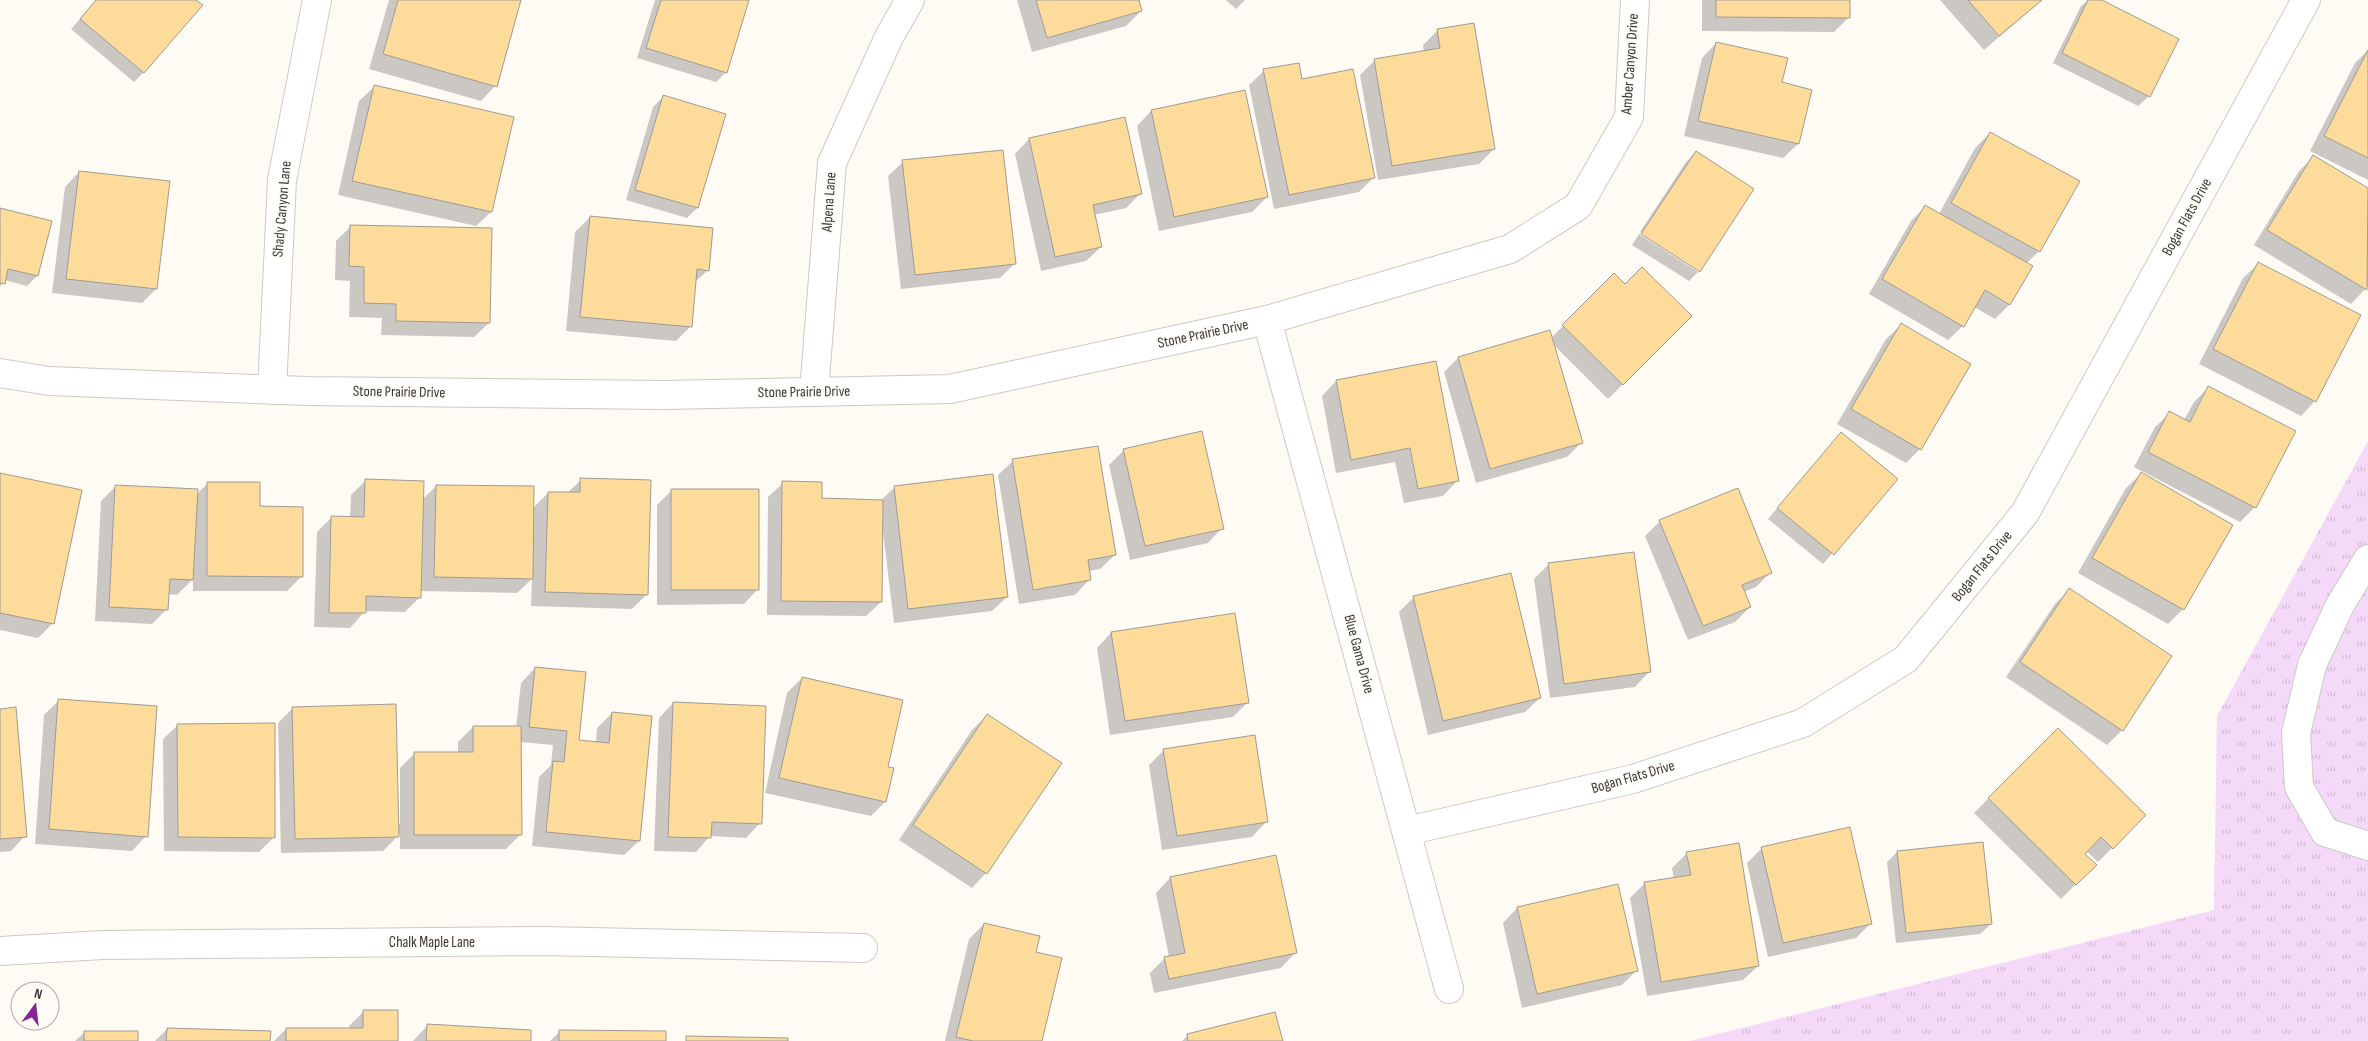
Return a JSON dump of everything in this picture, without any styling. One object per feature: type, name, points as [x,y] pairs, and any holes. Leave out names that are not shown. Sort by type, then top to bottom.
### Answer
[{"type":"street","name":"Shady Canyon Lane","points":[[272,390],[282,180],[317,0]]},
{"type":"street","name":"Alpena Lane","points":[[814,392],[832,163],[889,37],[910,0]]},
{"type":"street","name":"Amber Canyon Drive","points":[[1578,206],[1629,117],[1635,0]]},
{"type":"street","name":"Bogan Flats Drive","points":[[1407,831],[1633,780],[1804,723],[1906,659],[2025,513],[2306,0]]},
{"type":"street","name":"Stone Prairie Drive","points":[[0,373],[49,381],[272,390],[664,395],[950,389],[1267,320],[1510,250],[1578,206]]},
{"type":"street","name":"Blue Gama Drive","points":[[1267,320],[1449,989]]},
{"type":"street","points":[[2368,559],[2340,605],[2312,665],[2296,733],[2299,787],[2325,832],[2368,846]]},
{"type":"street","name":"Chalk Maple Lane","points":[[0,950],[103,945],[544,941],[863,948]]},
{"type":"green space","points":[[2368,441],[2368,1041],[1690,1041],[2214,910],[2217,716]]},
{"type":"building","points":[[96,0],[196,0],[203,5],[144,73],[80,19]]},
{"type":"building","points":[[398,0],[521,0],[497,87],[383,54]]},
{"type":"building","points":[[661,0],[749,0],[727,73],[646,48]]},
{"type":"building","points":[[1036,0],[1139,0],[1142,11],[1047,38]]},
{"type":"building","points":[[1716,0],[1850,0],[1850,18],[1716,17]]},
{"type":"building","points":[[1968,0],[2042,0],[1999,36]]},
{"type":"building","points":[[2088,0],[2102,0],[2179,39],[2150,97],[2062,53]]},
{"type":"building","points":[[1474,23],[1495,149],[1392,166],[1374,59],[1440,48],[1437,29]]},
{"type":"building","points":[[1716,42],[1788,58],[1782,82],[1812,90],[1799,144],[1698,121]]},
{"type":"building","points":[[2368,50],[2368,158],[2324,136]]},
{"type":"building","points":[[1299,63],[1302,79],[1353,69],[1375,178],[1289,195],[1263,69]]},
{"type":"building","points":[[374,85],[514,117],[492,212],[352,181]]},
{"type":"building","points":[[1245,90],[1268,197],[1174,217],[1151,110]]},
{"type":"building","points":[[663,95],[726,114],[698,208],[635,190]]},
{"type":"building","points":[[1125,117],[1142,194],[1093,205],[1102,247],[1055,257],[1029,138]]},
{"type":"building","points":[[1990,132],[2080,181],[2040,252],[1951,203]]},
{"type":"building","points":[[1003,150],[1016,264],[915,275],[902,160]]},
{"type":"building","points":[[1696,151],[1754,189],[1700,272],[1641,234]]},
{"type":"building","points":[[2313,155],[2368,188],[2367,290],[2267,230]]},
{"type":"building","points":[[79,171],[170,181],[157,289],[66,279]]},
{"type":"building","points":[[1925,205],[2033,266],[2010,305],[1985,290],[1964,327],[1882,279]]},
{"type":"building","points":[[0,208],[52,221],[38,276],[8,269],[5,284],[0,283]]},
{"type":"building","points":[[590,216],[713,228],[709,271],[697,269],[692,327],[580,317]]},
{"type":"building","points":[[350,225],[492,228],[490,323],[396,321],[396,304],[364,303],[364,267],[349,266]]},
{"type":"building","points":[[2258,262],[2361,315],[2316,402],[2213,349]]},
{"type":"building","points":[[1642,267],[1692,316],[1623,385],[1562,325],[1614,273],[1625,284]]},
{"type":"building","points":[[1901,323],[1971,364],[1921,450],[1851,409]]},
{"type":"building","points":[[1550,330],[1583,443],[1490,469],[1458,357]]},
{"type":"building","points":[[1436,361],[1459,481],[1418,489],[1410,448],[1351,460],[1336,380]]},
{"type":"building","points":[[2208,386],[2296,431],[2256,508],[2148,452],[2169,411],[2190,422]]},
{"type":"building","points":[[1202,431],[1224,529],[1145,546],[1123,449]]},
{"type":"building","points":[[1841,432],[1898,479],[1834,555],[1777,508]]},
{"type":"building","points":[[1098,446],[1116,555],[1088,560],[1091,580],[1033,590],[1012,459]]},
{"type":"building","points":[[2141,472],[2233,525],[2184,610],[2092,558]]},
{"type":"building","points":[[0,473],[82,490],[54,624],[0,613]]},
{"type":"building","points":[[993,474],[1008,597],[908,609],[894,486]]},
{"type":"building","points":[[580,478],[651,480],[648,595],[545,592],[548,492],[580,492]]},
{"type":"building","points":[[365,479],[424,481],[421,598],[366,596],[366,613],[329,613],[331,516],[364,517]]},
{"type":"building","points":[[782,481],[822,482],[822,498],[883,500],[882,602],[781,601]]},
{"type":"building","points":[[207,482],[260,482],[260,506],[303,507],[303,577],[207,576]]},
{"type":"building","points":[[115,485],[198,489],[193,580],[170,579],[168,610],[109,607]]},
{"type":"building","points":[[436,485],[534,486],[533,579],[434,577]]},
{"type":"building","points":[[1738,488],[1772,573],[1742,585],[1751,607],[1703,626],[1659,520]]},
{"type":"building","points":[[671,489],[759,489],[759,590],[671,590]]},
{"type":"building","points":[[1634,552],[1651,672],[1564,684],[1548,563]]},
{"type":"building","points":[[1511,573],[1541,698],[1443,721],[1413,596]]},
{"type":"building","points":[[2069,588],[2172,656],[2123,731],[2020,662]]},
{"type":"building","points":[[1235,613],[1249,703],[1125,721],[1111,632]]},
{"type":"building","points":[[535,667],[586,672],[579,740],[609,743],[612,712],[652,716],[640,841],[546,832],[553,761],[564,762],[567,731],[529,727]]},
{"type":"building","points":[[802,677],[903,700],[888,767],[894,768],[886,802],[779,778]]},
{"type":"building","points":[[58,699],[157,706],[148,837],[49,829]]},
{"type":"building","points":[[673,702],[766,706],[762,824],[712,822],[711,838],[668,837]]},
{"type":"building","points":[[396,704],[399,837],[295,839],[292,707]]},
{"type":"building","points":[[16,707],[27,837],[0,839],[0,709]]},
{"type":"building","points":[[987,714],[1062,763],[987,874],[913,825]]},
{"type":"building","points":[[275,723],[275,838],[178,837],[177,724]]},
{"type":"building","points":[[473,726],[521,726],[522,835],[414,835],[414,752],[473,752]]},
{"type":"building","points":[[2058,728],[2146,815],[2113,849],[2101,837],[2085,854],[2097,865],[2076,885],[1988,798]]},
{"type":"building","points":[[1255,735],[1268,822],[1177,836],[1163,749]]},
{"type":"building","points":[[1850,827],[1872,924],[1783,943],[1761,847]]},
{"type":"building","points":[[1983,842],[1992,924],[1906,933],[1897,851]]},
{"type":"building","points":[[1739,843],[1759,966],[1661,982],[1644,882],[1691,875],[1686,852]]},
{"type":"building","points":[[1276,855],[1297,953],[1169,979],[1164,957],[1185,953],[1170,877]]},
{"type":"building","points":[[1618,884],[1638,971],[1537,994],[1517,907]]},
{"type":"building","points":[[984,923],[1040,936],[1036,952],[1062,958],[1042,1041],[973,1041],[956,1037]]},
{"type":"building","points":[[363,1010],[398,1010],[398,1041],[286,1041],[286,1028],[363,1028]]},
{"type":"building","points":[[1275,1012],[1283,1041],[1188,1041],[1187,1034]]},
{"type":"building","points":[[427,1024],[531,1030],[531,1041],[426,1041]]},
{"type":"building","points":[[167,1028],[271,1031],[270,1041],[166,1041]]},
{"type":"building","points":[[559,1030],[666,1031],[666,1041],[559,1041]]},
{"type":"building","points":[[84,1031],[138,1031],[138,1041],[84,1041]]},
{"type":"building","points":[[686,1036],[788,1038],[788,1041],[686,1041]]}]
